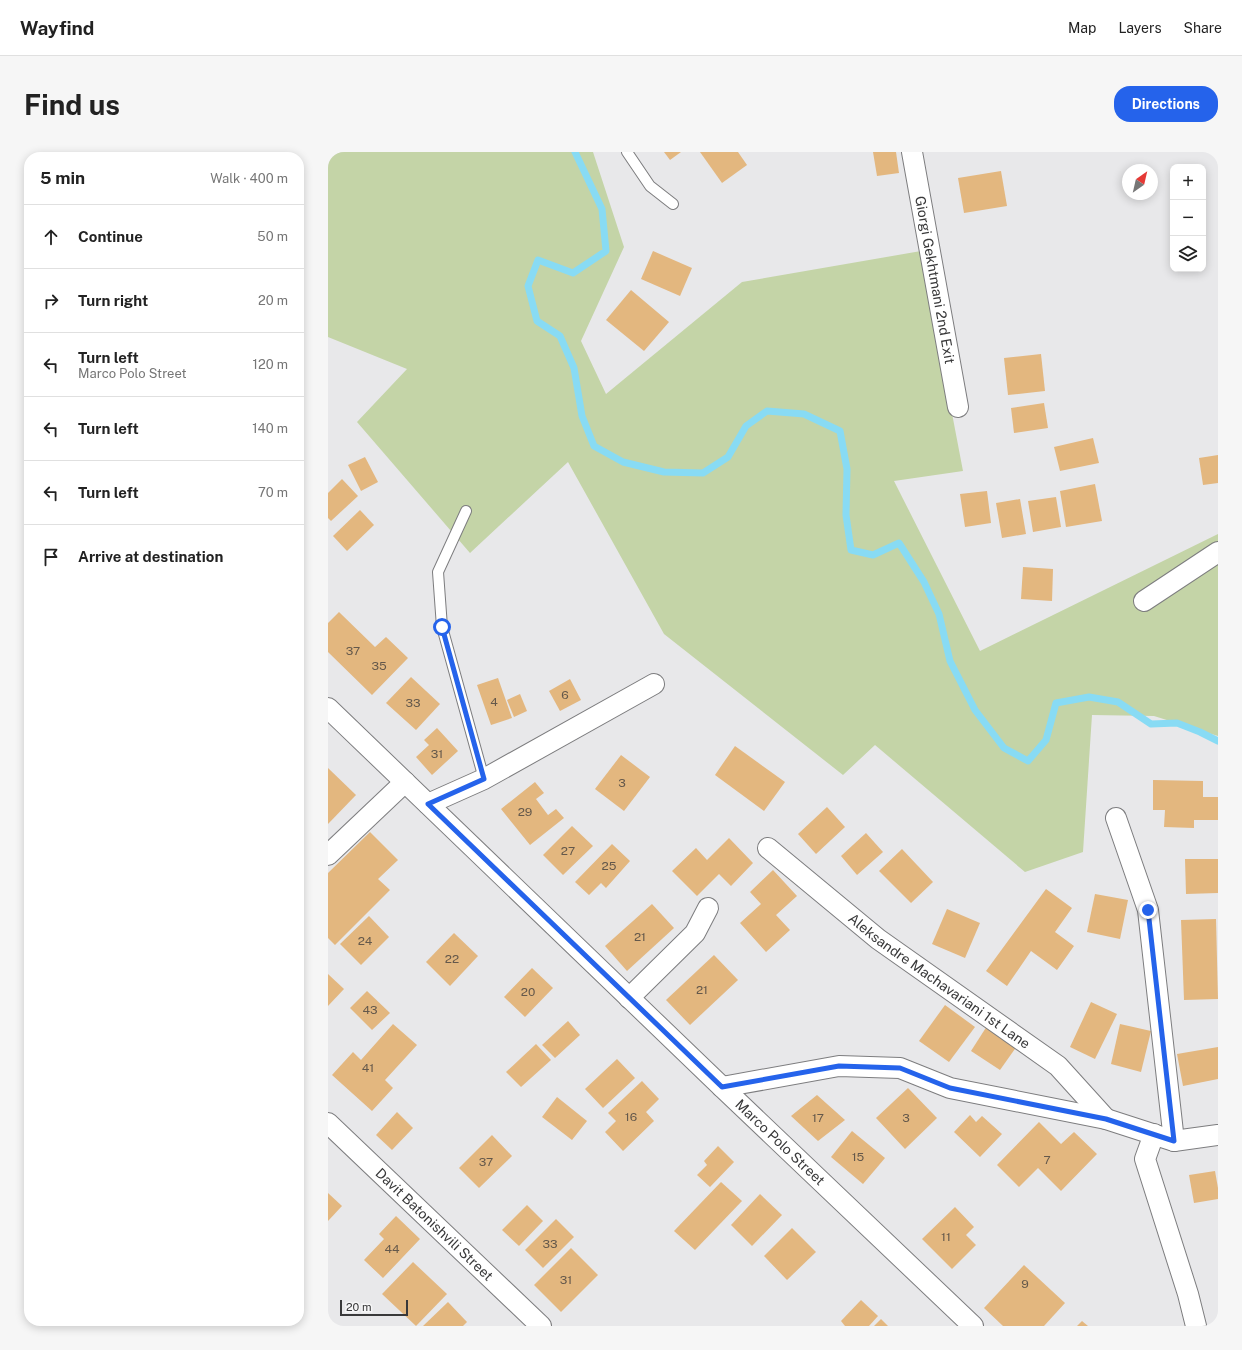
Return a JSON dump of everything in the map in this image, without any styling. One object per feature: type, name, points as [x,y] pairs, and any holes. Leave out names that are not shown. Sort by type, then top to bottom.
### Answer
[{"type":"street","name":"Giorgi Gekhtmani 2nd Exit","points":[[912,152],[958,407]]},
{"type":"street","points":[[1144,601],[1218,552]]},
{"type":"street","points":[[428,804],[484,779],[654,684]]},
{"type":"street","name":"Marco Polo Street","points":[[328,708],[628,998],[973,1326]]},
{"type":"street","points":[[328,855],[405,782]]},
{"type":"street","points":[[1116,818],[1148,910],[1174,1141]]},
{"type":"street","name":"Aleksandre Machavariani 1st Lane","points":[[768,848],[878,939],[1058,1066],[1106,1119]]},
{"type":"street","points":[[628,998],[695,933],[708,908]]},
{"type":"street","points":[[722,1087],[839,1066],[900,1068],[950,1088],[1106,1119],[1174,1141],[1218,1135]]},
{"type":"street","name":"Davit Batonishvili Street","points":[[328,1123],[541,1326]]},
{"type":"street","points":[[1154,1134],[1145,1159],[1188,1294],[1196,1326]]},
{"type":"lane","points":[[627,152],[650,186],[673,204]]},
{"type":"lane","points":[[466,511],[438,572],[442,627],[484,779]]},
{"type":"green space","points":[[328,152],[593,152],[624,247],[581,341],[606,394],[742,282],[921,251],[963,471],[894,481],[980,651],[1218,534],[1218,736],[1154,716],[1092,715],[1083,852],[1025,872],[875,745],[843,775],[664,634],[568,462],[470,553],[357,422],[407,369],[328,337]]},
{"type":"building","points":[[664,152],[681,152],[670,160]]},
{"type":"building","points":[[700,152],[738,152],[747,165],[722,183]]},
{"type":"building","points":[[873,152],[896,152],[899,173],[877,176]]},
{"type":"building","points":[[1001,171],[1007,206],[964,213],[958,178]]},
{"type":"building","points":[[653,251],[692,268],[680,296],[641,279]]},
{"type":"building","points":[[631,290],[669,322],[644,351],[606,320]]},
{"type":"building","points":[[1041,354],[1045,391],[1008,395],[1004,358]]},
{"type":"building","points":[[1044,403],[1048,428],[1014,433],[1011,408]]},
{"type":"building","points":[[1093,438],[1099,463],[1060,471],[1054,447]]},
{"type":"building","points":[[1218,455],[1218,483],[1203,485],[1199,458]]},
{"type":"building","points":[[365,457],[378,482],[361,491],[348,465]]},
{"type":"building","points":[[342,479],[358,496],[331,521],[328,518],[328,493]]},
{"type":"building","points":[[1095,484],[1102,521],[1066,527],[1060,491]]},
{"type":"building","points":[[987,491],[991,523],[965,527],[960,494]]},
{"type":"building","points":[[1056,497],[1061,527],[1033,532],[1028,501]]},
{"type":"building","points":[[1020,499],[1026,534],[1002,538],[996,503]]},
{"type":"building","points":[[360,510],[374,525],[347,551],[333,536]]},
{"type":"building","points":[[1023,567],[1053,569],[1052,601],[1021,599]]},
{"type":"building","points":[[339,612],[375,647],[386,637],[408,658],[372,695],[328,652],[328,623]]},
{"type":"building","points":[[411,677],[440,704],[416,730],[386,703]]},
{"type":"building","points":[[498,678],[512,718],[491,725],[477,685]]},
{"type":"building","points":[[570,679],[581,700],[560,711],[549,691]]},
{"type":"building","points":[[520,694],[527,711],[514,717],[507,700]]},
{"type":"building","points":[[437,728],[458,751],[432,775],[416,757],[429,745],[424,740]]},
{"type":"building","points":[[735,746],[785,782],[764,811],[715,775]]},
{"type":"building","points":[[621,755],[650,777],[624,811],[595,789]]},
{"type":"building","points":[[328,768],[356,795],[328,824]]},
{"type":"building","points":[[1153,780],[1203,781],[1203,797],[1218,797],[1218,820],[1194,820],[1194,828],[1164,827],[1165,810],[1153,810]]},
{"type":"building","points":[[535,782],[544,793],[536,799],[548,815],[556,809],[564,818],[530,845],[501,809]]},
{"type":"building","points":[[827,807],[845,827],[816,854],[798,834]]},
{"type":"building","points":[[572,826],[593,846],[563,875],[543,855]]},
{"type":"building","points":[[370,832],[398,860],[378,879],[390,890],[335,945],[328,938],[328,873]]},
{"type":"building","points":[[866,833],[883,852],[857,875],[841,856]]},
{"type":"building","points":[[729,838],[753,863],[731,886],[719,874],[697,896],[672,871],[696,848],[707,860]]},
{"type":"building","points":[[612,844],[630,861],[606,888],[601,883],[589,895],[575,882]]},
{"type":"building","points":[[902,849],[933,882],[911,903],[879,871]]},
{"type":"building","points":[[1185,859],[1218,859],[1218,893],[1186,894]]},
{"type":"building","points":[[773,870],[797,896],[776,915],[790,930],[766,952],[740,923],[761,904],[750,892]]},
{"type":"building","points":[[1046,889],[1072,908],[1055,932],[1074,946],[1057,970],[1031,951],[1007,986],[986,971]]},
{"type":"building","points":[[1095,894],[1128,900],[1120,939],[1087,932]]},
{"type":"building","points":[[652,904],[674,928],[627,971],[605,946]]},
{"type":"building","points":[[947,909],[980,923],[965,958],[932,944]]},
{"type":"building","points":[[369,916],[389,937],[361,965],[340,944]]},
{"type":"building","points":[[1216,919],[1218,999],[1184,1000],[1181,920]]},
{"type":"building","points":[[454,933],[478,956],[450,986],[426,962]]},
{"type":"building","points":[[714,955],[738,980],[690,1025],[666,1000]]},
{"type":"building","points":[[532,968],[553,988],[525,1017],[504,997]]},
{"type":"building","points":[[328,974],[344,989],[328,1006]]},
{"type":"building","points":[[367,991],[390,1013],[372,1030],[350,1008]]},
{"type":"building","points":[[1091,1002],[1117,1014],[1095,1059],[1070,1047]]},
{"type":"building","points":[[945,1005],[975,1027],[949,1062],[919,1041]]},
{"type":"building","points":[[568,1021],[580,1035],[555,1058],[542,1045]]},
{"type":"building","points":[[393,1024],[417,1045],[385,1080],[393,1088],[372,1111],[332,1075],[353,1052],[361,1060]]},
{"type":"building","points":[[1120,1024],[1151,1031],[1141,1072],[1111,1064]]},
{"type":"building","points":[[987,1026],[1017,1046],[1000,1070],[971,1051]]},
{"type":"building","points":[[536,1044],[551,1060],[521,1087],[506,1072]]},
{"type":"building","points":[[1218,1047],[1218,1079],[1183,1086],[1177,1054]]},
{"type":"building","points":[[617,1059],[635,1078],[603,1108],[585,1089]]},
{"type":"building","points":[[642,1081],[659,1099],[646,1112],[654,1121],[623,1151],[605,1132],[616,1121],[608,1113]]},
{"type":"building","points":[[908,1088],[937,1118],[905,1149],[876,1118]]},
{"type":"building","points":[[817,1095],[845,1120],[818,1141],[791,1116]]},
{"type":"building","points":[[557,1097],[587,1121],[572,1140],[542,1117]]},
{"type":"building","points":[[397,1112],[413,1128],[392,1150],[376,1135]]},
{"type":"building","points":[[970,1115],[976,1122],[982,1116],[1002,1134],[980,1157],[954,1132]]},
{"type":"building","points":[[1039,1122],[1061,1144],[1074,1132],[1097,1154],[1061,1191],[1038,1168],[1019,1187],[997,1165]]},
{"type":"building","points":[[852,1131],[885,1158],[863,1184],[831,1157]]},
{"type":"building","points":[[492,1135],[512,1156],[479,1188],[459,1168]]},
{"type":"building","points":[[718,1146],[734,1162],[710,1187],[697,1175],[707,1165],[704,1161]]},
{"type":"building","points":[[1215,1171],[1218,1199],[1194,1203],[1189,1175]]},
{"type":"building","points":[[721,1182],[742,1201],[695,1250],[674,1231]]},
{"type":"building","points":[[328,1193],[342,1206],[328,1221]]},
{"type":"building","points":[[760,1194],[782,1215],[752,1246],[731,1225]]},
{"type":"building","points":[[527,1205],[543,1221],[519,1246],[502,1230]]},
{"type":"building","points":[[955,1207],[974,1227],[966,1235],[976,1245],[952,1269],[922,1239]]},
{"type":"building","points":[[396,1216],[420,1239],[383,1278],[364,1260],[384,1239],[379,1234]]},
{"type":"building","points":[[556,1219],[574,1237],[543,1268],[525,1250]]},
{"type":"building","points":[[792,1228],[816,1252],[787,1280],[764,1256]]},
{"type":"building","points":[[571,1248],[598,1275],[561,1312],[534,1285]]},
{"type":"building","points":[[413,1262],[447,1294],[416,1326],[382,1294]]},
{"type":"building","points":[[1024,1265],[1065,1303],[1044,1326],[1003,1326],[984,1308]]},
{"type":"building","points":[[861,1300],[878,1316],[869,1326],[845,1326],[841,1321]]},
{"type":"building","points":[[448,1302],[467,1322],[463,1326],[423,1326]]},
{"type":"building","points":[[881,1319],[888,1326],[874,1326]]},
{"type":"building","points":[[1082,1321],[1088,1326],[1077,1326]]},
{"type":"waterway","points":[[575,152],[602,209],[606,251],[573,273],[538,260],[528,286],[537,321],[560,336],[574,368],[582,416],[594,446],[623,462],[664,472],[703,473],[728,457],[746,426],[767,411],[804,414],[840,431],[847,469],[846,515],[851,550],[873,555],[899,543],[924,582],[939,614],[950,661],[975,710],[1004,748],[1028,761],[1046,740],[1056,703],[1089,697],[1118,702],[1151,724],[1177,723],[1218,741]]},
{"type":"route","points":[[442,627],[484,779],[428,804],[722,1087],[839,1066],[900,1068],[950,1088],[1106,1119],[1174,1141],[1148,910]]}]
